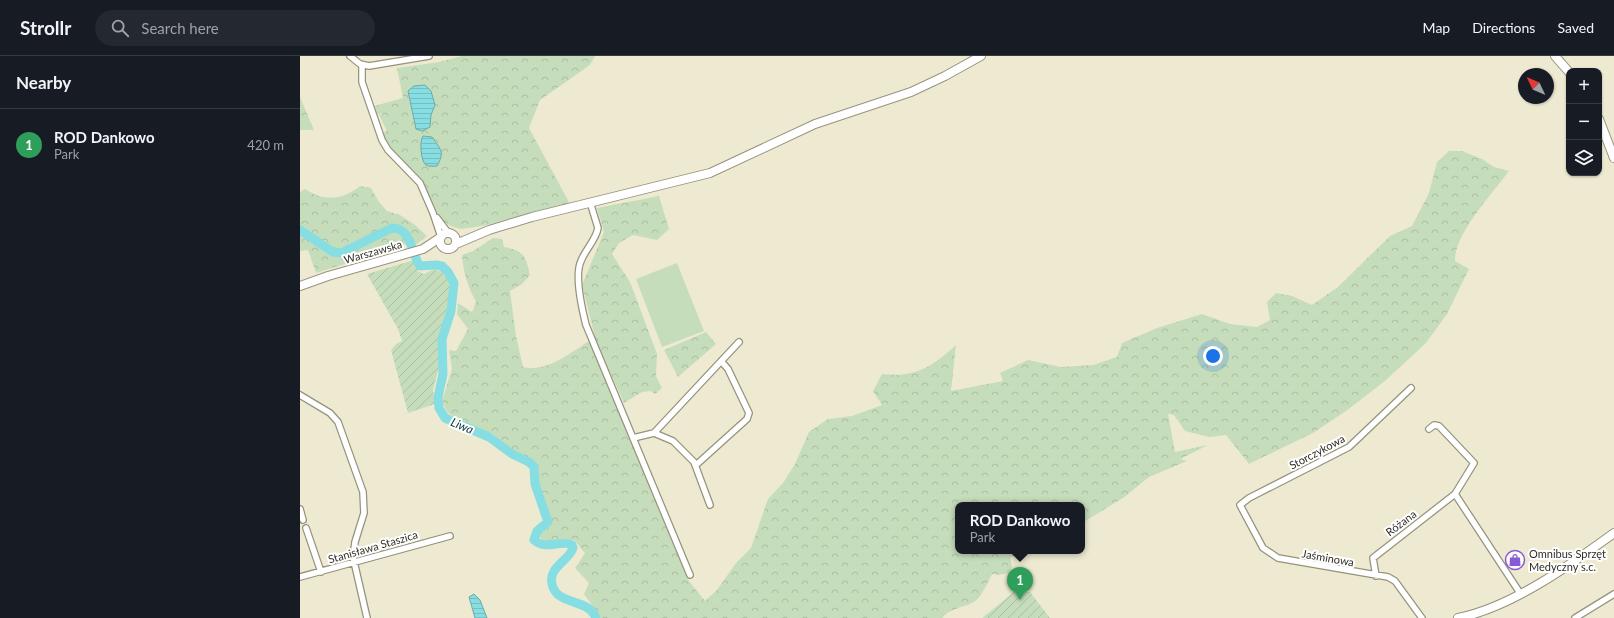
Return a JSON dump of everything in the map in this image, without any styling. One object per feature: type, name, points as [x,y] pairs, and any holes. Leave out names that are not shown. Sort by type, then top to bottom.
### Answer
[{"type":"main road","points":[[423,248],[445,234],[465,234],[489,230],[590,202],[710,174],[815,124],[911,92],[945,76],[981,56]]},
{"type":"main road","points":[[1555,56],[1566,69]]},
{"type":"main road","points":[[1602,127],[1614,158]]},
{"type":"main road","points":[[423,248],[450,249],[456,244],[489,230]]},
{"type":"main road","points":[[451,234],[456,239],[456,244]]},
{"type":"main road","points":[[441,237],[440,243],[443,248]]},
{"type":"main road","name":"Warszawska","points":[[300,286],[328,276],[423,248]]},
{"type":"main road","name":"Warszawska","points":[[300,281],[312,277],[328,276]]},
{"type":"main road","points":[[1458,618],[1493,607],[1520,593],[1572,562],[1614,533]]},
{"type":"street","points":[[350,56],[362,65],[374,66],[429,56]]},
{"type":"street","points":[[362,65],[362,82],[382,140],[388,150],[420,183],[433,213],[441,237]]},
{"type":"street","points":[[590,202],[598,228],[580,263],[579,284],[583,313],[589,335],[690,575]]},
{"type":"street","points":[[433,213],[442,226],[451,234]]},
{"type":"street","points":[[633,438],[654,433],[739,342]]},
{"type":"street","points":[[696,465],[747,419],[749,413],[728,368],[721,361]]},
{"type":"street","name":"Storczykowa","points":[[1240,505],[1249,498],[1349,447],[1411,388]]},
{"type":"street","points":[[300,395],[330,414],[338,422],[361,484],[365,504],[364,513],[353,548],[354,564],[367,618]]},
{"type":"street","name":"Różana","points":[[1376,576],[1373,558],[1455,494],[1474,463],[1439,426],[1434,425],[1430,429]]},
{"type":"street","points":[[654,433],[673,442],[696,465],[710,505]]},
{"type":"street","points":[[1455,494],[1520,593]]},
{"type":"street","name":"Jaśminowa","points":[[1240,505],[1263,548],[1278,558],[1388,577],[1395,581],[1422,618]]},
{"type":"street","points":[[300,509],[303,520]]},
{"type":"street","points":[[306,528],[321,572]]},
{"type":"street","name":"Stanisława Staszica","points":[[300,578],[450,536]]},
{"type":"street","points":[[1575,618],[1614,594]]},
{"type":"green space","points":[[462,56],[595,56],[590,65],[540,100],[529,128],[570,204],[482,226],[461,229],[453,227],[441,220],[424,185],[388,147],[382,133],[387,131],[379,115],[382,114],[384,120],[382,113],[377,115],[374,106],[403,98],[397,68],[439,62]]},
{"type":"green space","points":[[300,97],[314,130],[300,130]]},
{"type":"green space","points":[[1449,151],[1462,151],[1482,159],[1494,167],[1509,171],[1467,226],[1456,250],[1455,261],[1469,269],[1447,314],[1426,343],[1385,381],[1346,411],[1313,433],[1249,464],[1226,435],[1209,437],[1185,431],[1174,415],[1168,414],[1175,452],[1208,445],[1180,459],[1187,461],[1149,477],[1123,498],[1085,521],[1085,502],[955,502],[955,554],[1019,554],[1010,557],[1012,567],[1009,573],[999,575],[992,574],[984,590],[976,601],[952,610],[942,618],[601,618],[584,594],[589,583],[575,568],[585,553],[574,540],[550,542],[541,539],[539,534],[550,526],[539,486],[537,469],[526,457],[515,453],[493,434],[455,418],[447,412],[442,401],[452,369],[449,350],[456,351],[468,329],[457,314],[458,303],[472,312],[476,302],[466,279],[462,255],[473,251],[493,238],[502,239],[504,247],[516,250],[523,255],[530,275],[522,284],[510,291],[516,336],[523,367],[532,368],[549,365],[558,361],[589,341],[688,580],[705,601],[717,590],[736,563],[751,548],[768,499],[783,483],[795,464],[809,432],[828,419],[852,416],[882,405],[873,391],[882,374],[904,374],[922,369],[931,365],[956,345],[951,391],[1003,381],[1000,373],[1028,360],[1061,367],[1093,365],[1117,357],[1122,343],[1157,328],[1202,314],[1230,324],[1257,327],[1270,320],[1267,302],[1276,293],[1292,296],[1312,305],[1338,287],[1390,236],[1412,226],[1429,193],[1437,162]]},
{"type":"green space","points":[[360,186],[371,188],[379,202],[387,211],[400,215],[415,225],[427,236],[417,244],[395,245],[358,260],[316,273],[308,250],[300,251],[300,192],[305,189],[319,196],[333,198],[340,197],[354,191]]},
{"type":"green space","points":[[659,196],[669,229],[657,240],[633,235],[619,243],[612,254],[630,282],[657,354],[656,376],[662,388],[655,394],[651,391],[642,392],[624,403],[596,341],[582,285],[604,232],[597,208]]},
{"type":"green space","points":[[414,260],[420,269],[417,271],[424,274],[432,270],[443,271],[451,283],[451,299],[443,329],[439,337],[439,367],[433,390],[435,404],[408,413],[391,350],[396,344],[402,341],[398,329],[367,274]]},
{"type":"green space","points":[[677,263],[704,331],[662,347],[636,279]]},
{"type":"green space","points":[[706,332],[716,344],[678,377],[664,350]]},
{"type":"green space","points":[[1014,592],[1030,592],[1050,618],[982,618]]},
{"type":"water","points":[[425,85],[431,91],[435,105],[431,115],[430,127],[422,131],[416,129],[408,91],[414,86]]},
{"type":"water","points":[[423,136],[432,137],[440,148],[441,157],[437,166],[429,166],[424,163],[421,147]]},
{"type":"water","points":[[474,594],[480,600],[487,618],[475,618],[469,597]]},
{"type":"waterway","name":"Liwa","points":[[300,230],[333,252],[341,253],[392,228],[399,229],[404,232],[410,242],[420,266],[442,266],[448,272],[454,283],[451,311],[442,339],[443,374],[438,397],[439,408],[445,418],[489,437],[512,454],[529,462],[534,467],[535,484],[548,522],[537,531],[534,540],[543,545],[563,543],[572,545],[573,548],[571,553],[553,573],[552,584],[555,591],[560,596],[587,607],[596,618]]},
{"type":"place","name":"Omnibus Sprzęt Medyczny s.c.","points":[[1515,560]]},
{"type":"place","name":"ROD Dankowo","points":[[1020,600]]}]
